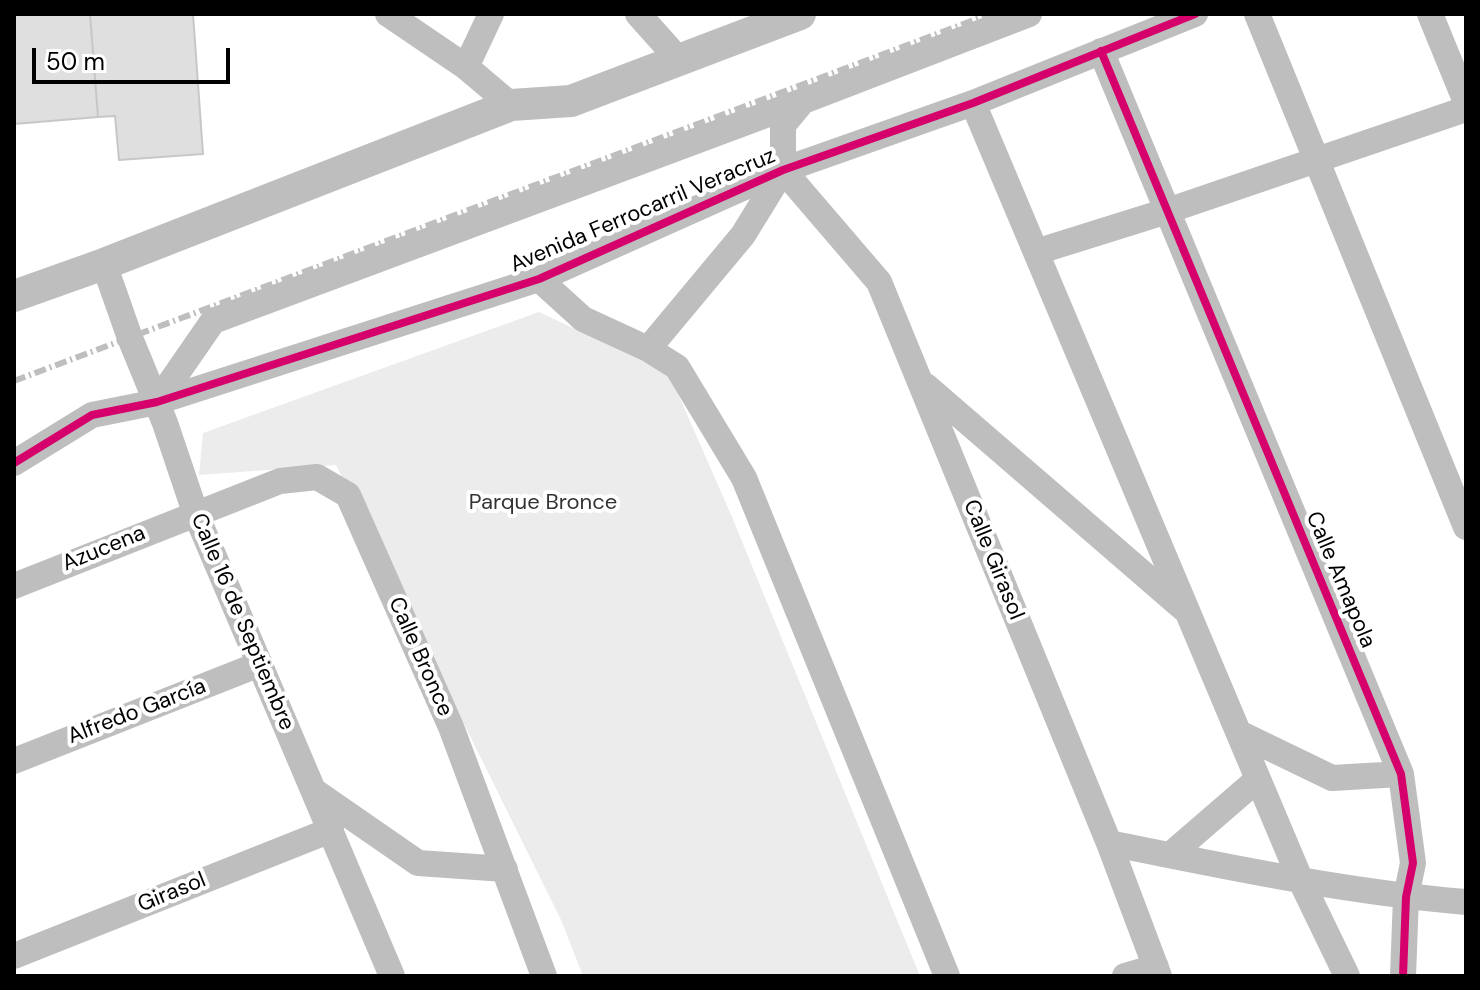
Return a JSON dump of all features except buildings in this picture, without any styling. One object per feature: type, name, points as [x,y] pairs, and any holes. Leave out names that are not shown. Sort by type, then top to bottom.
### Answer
[{"type":"street","points":[[388,14],[466,67],[511,105]]},
{"type":"street","points":[[466,67],[491,14]]},
{"type":"street","points":[[638,14],[679,60]]},
{"type":"street","points":[[14,296],[104,264],[511,105],[571,101],[800,14]]},
{"type":"street","points":[[157,402],[213,321],[1029,14]]},
{"type":"street","points":[[1257,14],[1466,527]]},
{"type":"street","points":[[1430,14],[1466,102]]},
{"type":"street","name":"Avenida Ferrocarril Veracruz","points":[[14,463],[92,415],[157,402],[539,279],[783,170],[973,103],[1178,17]]},
{"type":"street","name":"Calle Amapola","points":[[1101,51],[1401,774],[1413,863],[1406,897],[1403,976]]},
{"type":"street","points":[[648,349],[743,235],[783,170],[783,125],[803,101]]},
{"type":"street","points":[[973,103],[1301,881],[1347,976]]},
{"type":"street","points":[[1036,252],[1167,211],[1466,109]]},
{"type":"street","name":"Calle Girasol","points":[[783,170],[879,282],[1109,843],[1157,971]]},
{"type":"street","name":"Calle 16 de Septiembre","points":[[104,264],[195,512],[392,976]]},
{"type":"street","points":[[539,279],[583,319],[648,349],[677,367],[744,478],[947,976]]},
{"type":"street","points":[[920,381],[1188,612]]},
{"type":"street","name":"Calle Bronce","points":[[195,512],[292,479],[317,477],[348,495],[451,727],[544,976]]},
{"type":"street","name":"Azucena","points":[[14,586],[195,512]]},
{"type":"street","name":"Alfredo García","points":[[14,761],[260,664]]},
{"type":"street","points":[[1239,733],[1332,778],[1401,774]]},
{"type":"street","points":[[1170,855],[1258,779]]},
{"type":"street","points":[[314,791],[418,863],[505,869]]},
{"type":"street","name":"Girasol","points":[[14,956],[331,830]]},
{"type":"street","points":[[1109,843],[1301,881],[1406,897],[1466,902]]},
{"type":"street","points":[[1125,976],[1157,971]]},
{"type":"green space","name":"Parque Bronce","points":[[539,312],[669,373],[732,517],[920,976],[583,976],[562,922],[336,465],[199,475],[203,433]]},
{"type":"railway","points":[[14,381],[990,14]]},
{"type":"cycle path","points":[[14,463],[92,415],[157,402],[539,279],[783,170],[973,103],[1195,14]]},
{"type":"cycle path","points":[[1101,51],[1401,774],[1413,863],[1406,897],[1403,976]]}]
